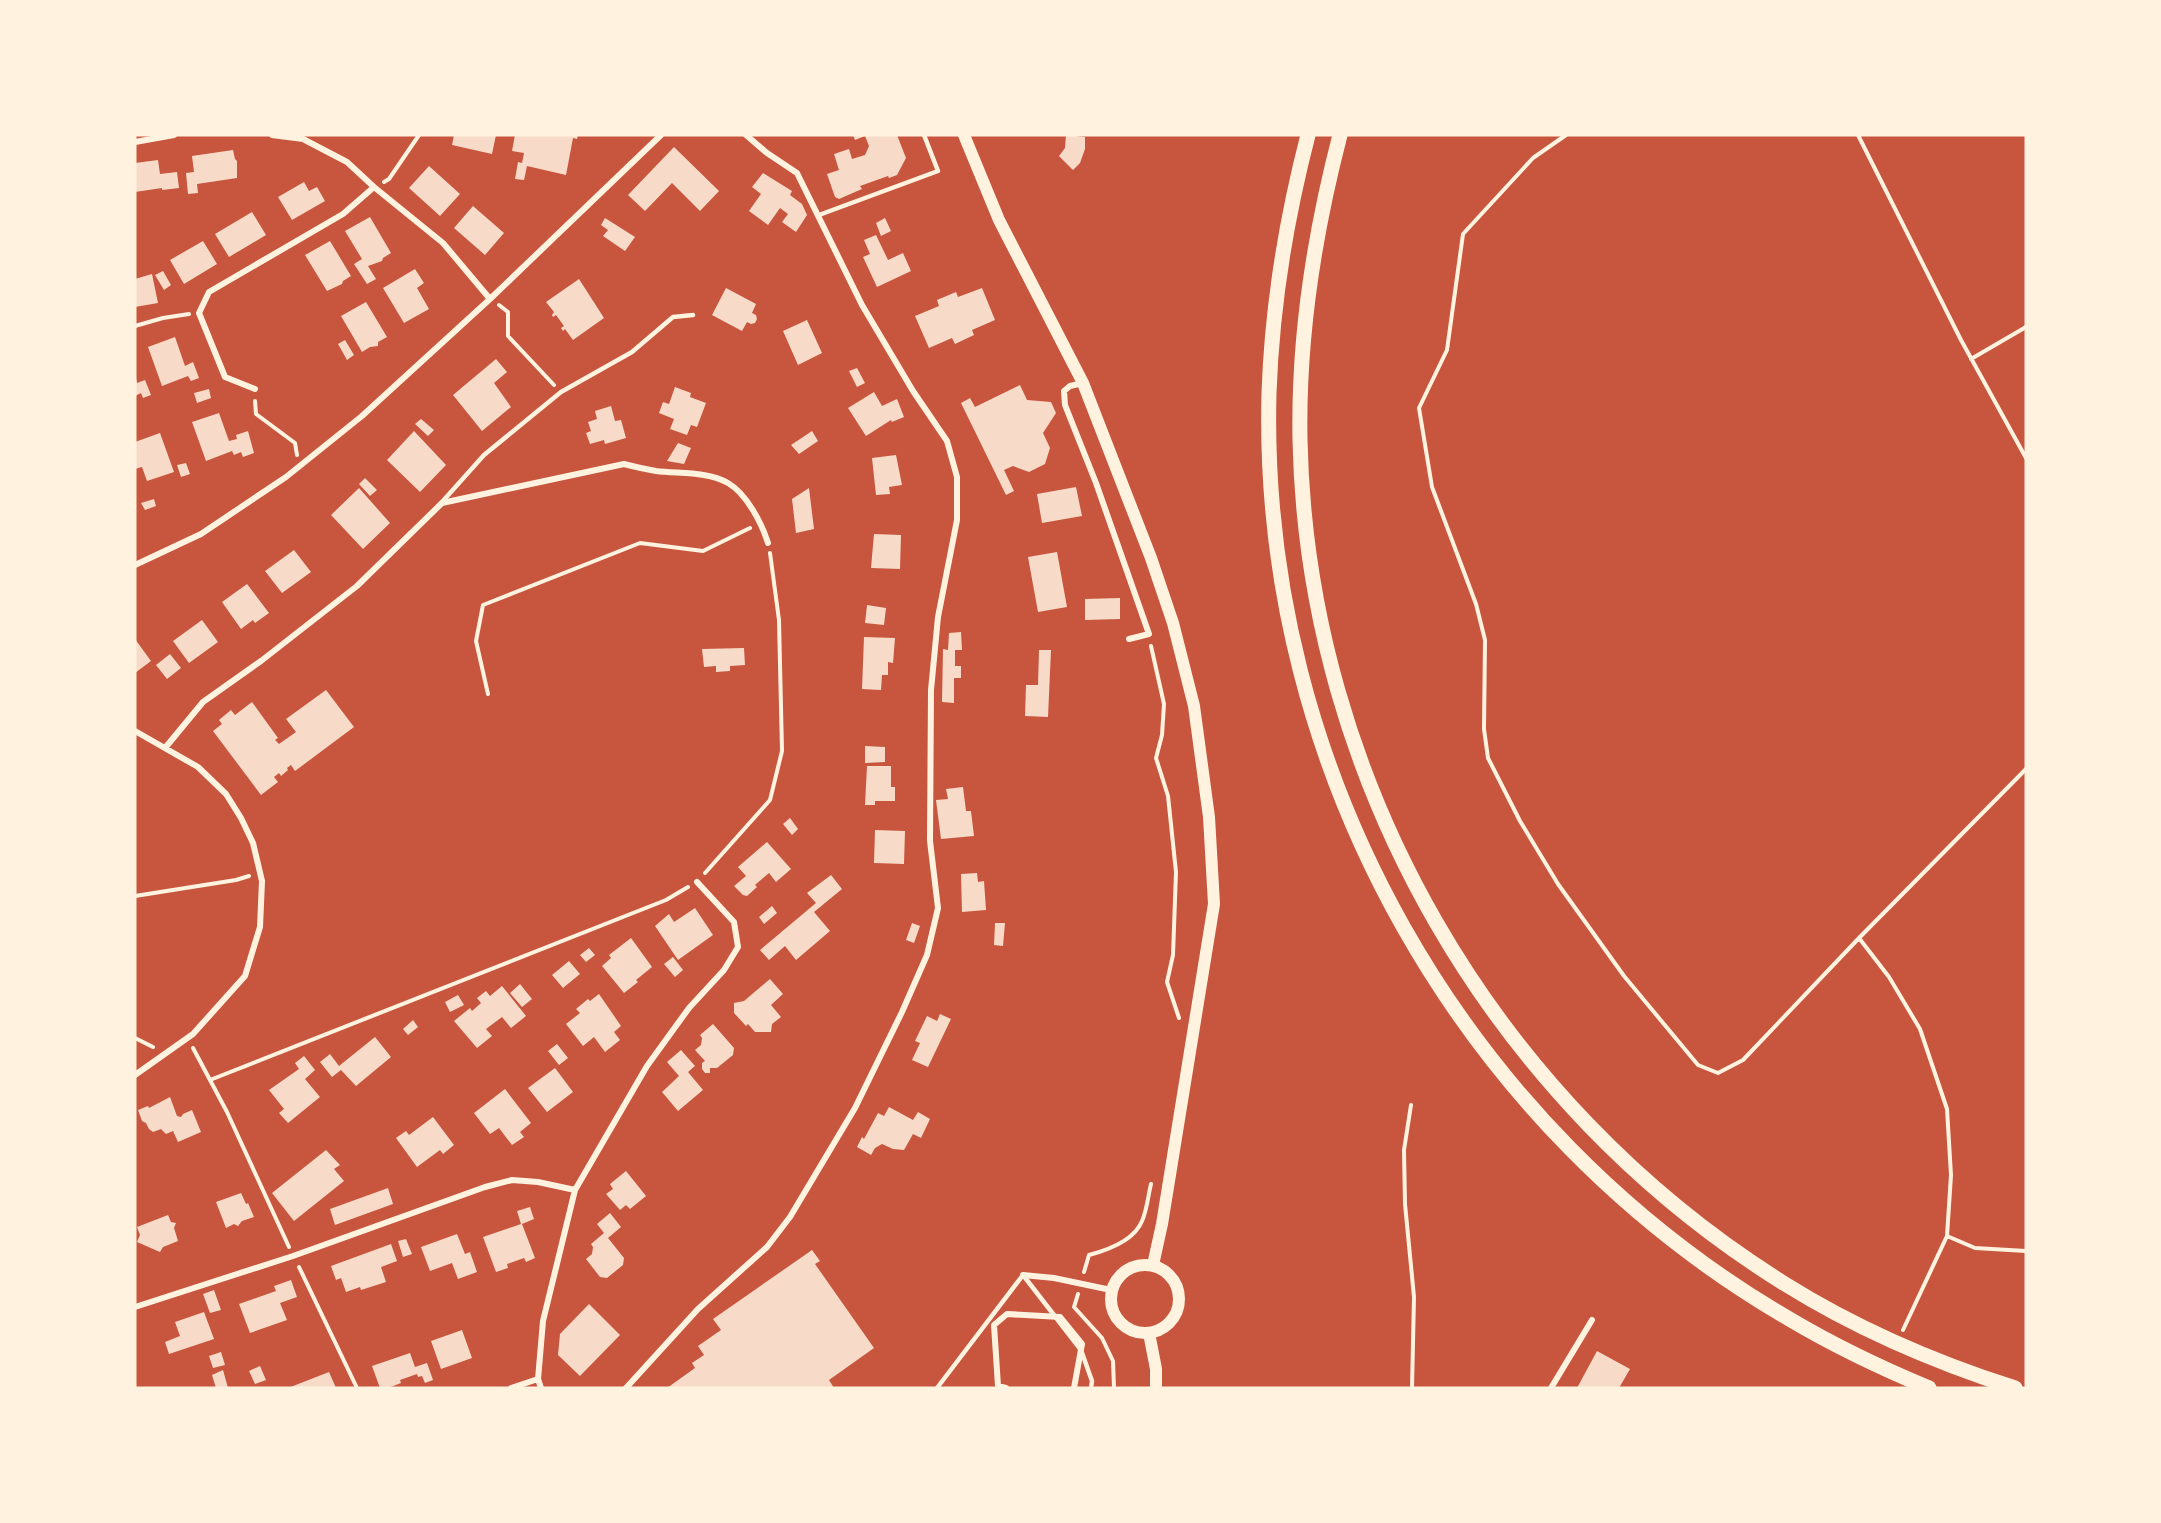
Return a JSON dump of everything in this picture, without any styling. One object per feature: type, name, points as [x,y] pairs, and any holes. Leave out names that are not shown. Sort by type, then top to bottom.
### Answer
[{"type":"main road","points":[[964,135],[999,220],[1083,383],[1151,558],[1173,623],[1194,705],[1209,818],[1214,904],[1162,1224],[1153,1265]]},
{"type":"main road","points":[[1308,135],[1286,230],[1272,339],[1269,449],[1278,559],[1288,615],[1315,725],[1333,779],[1378,883],[1405,933],[1465,1025],[1534,1110],[1612,1188],[1696,1258],[1742,1290],[1836,1345],[1929,1388]]},
{"type":"main road","points":[[1340,135],[1317,235],[1304,327],[1300,399],[1303,498],[1319,611],[1334,678],[1366,776],[1387,828],[1412,880],[1468,977],[1521,1049],[1571,1108],[1651,1186],[1694,1221],[1785,1285],[1883,1338],[2015,1388]]},
{"type":"main road","points":[[1135,1265],[1153,1265],[1168,1273],[1175,1281],[1179,1293],[1179,1304],[1169,1324],[1149,1333],[1138,1332],[1127,1328],[1113,1312],[1110,1301],[1111,1290],[1116,1279],[1124,1271],[1135,1265]]},
{"type":"main road","points":[[1149,1333],[1156,1369],[1156,1388]]},
{"type":"street","points":[[135,142],[174,135]]},
{"type":"street","points":[[272,135],[303,139],[347,162],[443,243],[490,299]]},
{"type":"street","points":[[135,565],[201,534],[299,468],[362,416],[490,299],[661,135]]},
{"type":"street","points":[[626,1388],[698,1308],[767,1247],[790,1217],[855,1108],[902,1012],[927,955],[938,908],[930,841],[931,690],[938,617],[957,520],[957,477],[947,441],[913,391],[862,305],[796,173],[746,135]]},
{"type":"street","points":[[255,389],[225,377],[199,313],[209,292],[343,214],[374,187]]},
{"type":"street","points":[[1083,383],[1070,386],[1064,391],[1065,405],[1096,483],[1149,634],[1129,639]]},
{"type":"street","points":[[165,748],[203,702],[261,661],[357,586],[442,503],[624,464],[654,471],[709,476],[726,482],[735,488],[761,522],[768,543]]},
{"type":"street","points":[[135,731],[198,767],[225,794],[241,818],[253,843],[262,881],[260,927],[245,976],[187,1038],[135,1075]]},
{"type":"street","points":[[541,1388],[538,1379],[543,1321],[575,1190],[647,1066],[689,1008],[724,970],[738,947],[734,922],[697,882]]},
{"type":"street","points":[[135,1307],[293,1256],[485,1187],[512,1180],[538,1182],[575,1190]]},
{"type":"street","points":[[1023,1275],[1054,1278],[1111,1290]]},
{"type":"street","points":[[1006,1388],[998,1386],[994,1325],[1007,1314],[1060,1317],[1082,1344],[1074,1388]]},
{"type":"street","points":[[1551,1388],[1592,1320]]},
{"type":"street","points":[[511,1388],[538,1379]]},
{"type":"lane","points":[[819,215],[938,171],[924,135]]},
{"type":"lane","points":[[442,503],[484,455],[561,392],[632,352],[673,317],[693,315]]},
{"type":"lane","points":[[937,1388],[1023,1275],[1053,1317]]},
{"type":"lane","points":[[1081,1350],[1092,1381],[1091,1388]]},
{"type":"path","points":[[374,187],[389,179],[419,135]]},
{"type":"path","points":[[1566,135],[1533,158],[1463,234],[1447,350],[1419,408],[1432,487],[1476,603],[1485,640],[1484,729],[1488,758],[1520,821],[1558,884],[1624,976],[1698,1065],[1718,1073],[1743,1060],[1859,938],[2026,769]]},
{"type":"path","points":[[1858,135],[1971,359],[2026,458]]},
{"type":"path","points":[[490,299],[508,312],[508,336],[561,392]]},
{"type":"path","points":[[135,326],[163,318],[199,313]]},
{"type":"path","points":[[1971,359],[2026,327]]},
{"type":"path","points":[[255,389],[256,414],[295,444],[299,468]]},
{"type":"path","points":[[488,694],[476,641],[483,606],[640,543],[703,551],[761,522]]},
{"type":"path","points":[[210,1080],[666,900],[697,882],[770,800],[782,751],[779,620],[768,543]]},
{"type":"path","points":[[1149,634],[1164,704],[1162,735],[1156,758],[1168,796],[1176,872],[1173,955],[1167,982],[1181,1023]]},
{"type":"path","points":[[135,896],[236,880],[260,873]]},
{"type":"path","points":[[1859,938],[1889,976],[1920,1029],[1947,1109],[1951,1175],[1947,1236],[1901,1334]]},
{"type":"path","points":[[187,1038],[227,1112],[357,1388]]},
{"type":"path","points":[[1411,1105],[1404,1150],[1405,1204],[1413,1297],[1412,1388]]},
{"type":"path","points":[[1114,1388],[1113,1361],[1102,1338],[1074,1307],[1089,1256],[1113,1249],[1130,1236],[1142,1222],[1152,1178]]},
{"type":"path","points":[[1947,1236],[1975,1248],[2026,1251]]},
{"type":"building","points":[[454,135],[496,135],[492,154],[452,145]]},
{"type":"building","points":[[515,135],[578,135],[577,139],[573,138],[566,175],[527,166],[524,180],[515,179],[518,162],[522,163],[524,153],[512,151]]},
{"type":"building","points":[[853,135],[897,135],[906,158],[897,175],[860,186],[862,189],[839,199],[835,197],[827,174],[839,170],[834,154],[849,149],[852,159],[865,155],[869,146],[865,136],[855,140]]},
{"type":"building","points":[[1066,135],[1085,137],[1085,149],[1080,163],[1073,170],[1059,156],[1065,148]]},
{"type":"building","points":[[674,147],[719,191],[700,211],[672,183],[645,211],[628,195]]},
{"type":"building","points":[[233,150],[237,161],[237,178],[197,184],[198,193],[188,194],[186,173],[194,172],[192,156]]},
{"type":"building","points":[[158,160],[160,174],[177,172],[179,188],[135,192],[135,163]]},
{"type":"building","points":[[429,166],[460,194],[440,216],[409,188]]},
{"type":"building","points":[[763,173],[792,191],[790,195],[802,204],[807,215],[796,232],[782,222],[788,214],[780,208],[768,225],[749,211],[761,194],[752,187]]},
{"type":"building","points":[[304,182],[309,191],[317,187],[325,201],[292,220],[278,197]]},
{"type":"building","points":[[473,206],[504,233],[485,255],[454,228]]},
{"type":"building","points":[[252,212],[266,235],[229,257],[215,234]]},
{"type":"building","points":[[370,217],[391,253],[382,261],[368,266],[376,279],[367,284],[354,264],[362,259],[345,231]]},
{"type":"building","points":[[605,218],[635,237],[625,251],[603,236],[608,230],[601,225]]},
{"type":"building","points":[[885,218],[891,231],[881,236],[876,223]]},
{"type":"building","points":[[876,235],[888,260],[903,253],[911,271],[877,287],[863,257],[870,254],[864,240]]},
{"type":"building","points":[[203,241],[217,264],[184,284],[170,260]]},
{"type":"building","points":[[330,241],[351,276],[342,284],[327,291],[305,255]]},
{"type":"building","points":[[415,269],[424,283],[417,288],[429,309],[404,323],[383,288]]},
{"type":"building","points":[[163,271],[171,285],[164,290],[155,275]]},
{"type":"building","points":[[152,274],[158,303],[135,307],[135,279]]},
{"type":"building","points":[[579,279],[604,318],[573,340],[565,329],[563,331],[561,328],[564,326],[556,315],[553,317],[554,312],[546,302]]},
{"type":"building","points":[[726,288],[756,304],[752,313],[756,315],[755,323],[747,322],[742,331],[712,315]]},
{"type":"building","points":[[982,288],[995,320],[972,330],[974,335],[955,344],[952,338],[929,348],[915,316],[939,306],[937,300],[956,292],[958,297]]},
{"type":"building","points":[[366,302],[387,337],[378,342],[378,346],[370,347],[362,352],[341,316]]},
{"type":"building","points":[[807,320],[822,353],[798,365],[783,331]]},
{"type":"building","points":[[175,337],[185,366],[193,362],[199,378],[191,381],[188,376],[162,386],[148,347]]},
{"type":"building","points":[[345,340],[354,355],[347,360],[338,344]]},
{"type":"building","points":[[496,359],[507,372],[494,383],[511,407],[482,431],[453,395]]},
{"type":"building","points":[[857,368],[865,383],[857,387],[849,371]]},
{"type":"building","points":[[136,378],[137,383],[145,380],[151,395],[143,398],[141,393],[135,396]]},
{"type":"building","points":[[1020,385],[1027,400],[1051,402],[1056,413],[1043,433],[1050,448],[1045,464],[1029,472],[1013,466],[1004,470],[1014,491],[1006,495],[961,403],[970,398],[975,407]]},
{"type":"building","points":[[675,387],[691,393],[690,397],[706,403],[697,427],[691,425],[687,435],[670,429],[674,419],[659,413],[663,402],[669,404]]},
{"type":"building","points":[[209,389],[211,398],[197,403],[194,393]]},
{"type":"building","points":[[874,392],[882,406],[897,399],[904,417],[892,422],[891,420],[866,436],[848,408]]},
{"type":"building","points":[[611,406],[615,421],[621,420],[626,438],[605,444],[604,440],[590,444],[586,433],[591,431],[588,422],[597,419],[595,411]]},
{"type":"building","points":[[219,413],[229,441],[237,439],[236,435],[248,431],[254,453],[243,457],[241,452],[234,455],[232,451],[206,461],[192,422]]},
{"type":"building","points":[[421,419],[434,430],[428,436],[415,424]]},
{"type":"building","points":[[414,431],[446,465],[420,492],[387,460]]},
{"type":"building","points":[[812,431],[818,441],[799,454],[791,445]]},
{"type":"building","points":[[160,433],[174,472],[147,481],[142,467],[135,469],[135,442]]},
{"type":"building","points":[[678,443],[691,448],[684,464],[667,461]]},
{"type":"building","points":[[896,455],[902,485],[889,487],[890,494],[876,495],[872,458]]},
{"type":"building","points":[[186,463],[190,474],[181,477],[177,465]]},
{"type":"building","points":[[365,478],[377,490],[370,496],[359,484]]},
{"type":"building","points":[[1076,487],[1082,516],[1042,523],[1037,494]]},
{"type":"building","points":[[359,488],[390,523],[363,549],[331,515]]},
{"type":"building","points":[[809,488],[814,529],[796,533],[792,499]]},
{"type":"building","points":[[154,499],[156,506],[145,510],[141,503]]},
{"type":"building","points":[[874,534],[901,535],[900,569],[871,568]]},
{"type":"building","points":[[294,550],[311,572],[282,593],[265,571]]},
{"type":"building","points":[[1057,552],[1067,607],[1038,612],[1028,557]]},
{"type":"building","points":[[247,584],[269,613],[255,623],[253,620],[241,629],[222,602]]},
{"type":"building","points":[[1120,598],[1120,619],[1085,620],[1085,599]]},
{"type":"building","points":[[867,605],[886,608],[884,625],[865,623]]},
{"type":"building","points":[[202,620],[218,642],[189,663],[173,641]]},
{"type":"building","points":[[961,632],[962,650],[955,650],[955,666],[961,666],[961,678],[954,678],[954,703],[942,702],[943,649],[948,650],[949,633]]},
{"type":"building","points":[[864,637],[895,638],[893,663],[888,662],[888,675],[882,675],[881,690],[862,689]]},
{"type":"building","points":[[135,639],[151,661],[135,673]]},
{"type":"building","points":[[744,648],[745,665],[730,666],[730,671],[716,672],[716,666],[704,667],[702,649]]},
{"type":"building","points":[[1039,650],[1051,650],[1048,717],[1025,716],[1026,685],[1038,685]]},
{"type":"building","points":[[170,654],[181,668],[167,679],[156,665]]},
{"type":"building","points":[[326,690],[354,727],[295,771],[291,765],[281,776],[279,773],[274,777],[278,782],[261,795],[213,731],[222,724],[219,720],[231,710],[235,715],[252,702],[278,738],[275,740],[279,744],[296,732],[286,719]]},
{"type":"building","points":[[865,746],[885,747],[885,762],[865,763]]},
{"type":"building","points":[[867,766],[891,766],[891,787],[895,787],[895,801],[875,801],[875,805],[865,805]]},
{"type":"building","points":[[963,787],[966,811],[971,811],[974,836],[941,839],[936,800],[948,799],[946,789]]},
{"type":"building","points":[[790,818],[798,829],[792,835],[783,824]]},
{"type":"building","points":[[875,830],[905,831],[904,864],[874,863]]},
{"type":"building","points":[[767,842],[791,869],[776,882],[769,873],[755,885],[757,887],[747,896],[743,895],[734,886],[746,876],[738,867]]},
{"type":"building","points":[[977,873],[978,882],[984,881],[986,910],[962,912],[961,874]]},
{"type":"building","points":[[831,875],[842,889],[814,912],[830,931],[796,960],[785,946],[769,960],[760,950],[816,903],[807,893]]},
{"type":"building","points":[[772,906],[777,913],[764,924],[759,917]]},
{"type":"building","points":[[695,908],[713,935],[678,960],[655,926],[669,914],[674,922]]},
{"type":"building","points":[[912,923],[920,926],[914,943],[906,940]]},
{"type":"building","points":[[995,923],[1005,923],[1003,946],[994,945]]},
{"type":"building","points":[[631,938],[652,967],[624,993],[602,966],[611,958],[609,955]]},
{"type":"building","points":[[589,948],[595,955],[586,962],[580,955]]},
{"type":"building","points":[[673,957],[683,970],[675,977],[664,964]]},
{"type":"building","points":[[569,961],[580,974],[563,988],[552,975]]},
{"type":"building","points":[[770,979],[783,994],[771,1005],[781,1017],[772,1024],[771,1032],[755,1032],[734,1013],[734,1003],[744,1001]]},
{"type":"building","points":[[520,984],[532,999],[522,1007],[510,993]]},
{"type":"building","points":[[502,986],[526,1016],[511,1028],[502,1017],[486,1029],[492,1036],[477,1048],[454,1021],[470,1008],[472,1011],[481,1003],[477,998],[486,991],[490,996]]},
{"type":"building","points":[[599,994],[621,1026],[614,1032],[620,1040],[605,1052],[594,1037],[583,1046],[566,1024],[580,1013],[576,1009],[588,999],[590,1001]]},
{"type":"building","points":[[458,995],[464,1005],[450,1012],[445,1002]]},
{"type":"building","points":[[940,1014],[951,1019],[928,1067],[912,1060],[920,1043],[915,1041],[927,1016],[937,1021]]},
{"type":"building","points":[[413,1020],[418,1027],[408,1035],[403,1029]]},
{"type":"building","points":[[713,1024],[734,1048],[733,1055],[717,1068],[710,1068],[710,1073],[705,1073],[702,1063],[705,1061],[695,1050],[701,1045],[700,1035]]},
{"type":"building","points":[[375,1037],[391,1057],[356,1086],[341,1070],[332,1077],[320,1062],[330,1054],[339,1066]]},
{"type":"building","points":[[557,1044],[568,1058],[559,1065],[548,1051]]},
{"type":"building","points":[[681,1050],[695,1066],[688,1072],[703,1090],[678,1111],[662,1092],[679,1076],[667,1062]]},
{"type":"building","points":[[304,1056],[315,1070],[305,1079],[320,1097],[288,1123],[279,1113],[284,1109],[269,1090],[299,1069],[295,1063]]},
{"type":"building","points":[[555,1068],[573,1092],[547,1112],[528,1088]]},
{"type":"building","points":[[505,1089],[531,1123],[520,1132],[524,1137],[512,1145],[499,1128],[490,1134],[474,1113]]},
{"type":"building","points":[[170,1097],[177,1116],[181,1117],[192,1110],[201,1132],[178,1142],[173,1131],[166,1134],[161,1129],[153,1132],[149,1129],[142,1121],[138,1110],[148,1106],[149,1108]]},
{"type":"building","points":[[889,1107],[913,1120],[918,1112],[930,1119],[921,1138],[913,1134],[904,1150],[893,1149],[882,1144],[875,1148],[871,1155],[857,1147],[878,1113],[884,1116]]},
{"type":"building","points":[[433,1117],[454,1145],[443,1154],[440,1150],[417,1167],[396,1138],[406,1131],[409,1135]]},
{"type":"building","points":[[326,1150],[340,1165],[334,1169],[344,1181],[294,1221],[272,1193]]},
{"type":"building","points":[[626,1171],[646,1196],[630,1209],[626,1205],[620,1210],[606,1194],[613,1189],[610,1184]]},
{"type":"building","points":[[388,1188],[393,1204],[335,1225],[330,1209]]},
{"type":"building","points":[[241,1193],[254,1217],[242,1221],[238,1226],[234,1224],[226,1228],[216,1202]]},
{"type":"building","points":[[530,1207],[534,1219],[522,1224],[535,1258],[526,1262],[524,1258],[507,1264],[508,1268],[496,1272],[483,1237],[521,1224],[517,1211]]},
{"type":"building","points":[[610,1213],[621,1227],[608,1238],[624,1258],[623,1265],[607,1278],[600,1277],[586,1259],[592,1254],[591,1244],[604,1233],[597,1224]]},
{"type":"building","points":[[168,1215],[171,1222],[176,1223],[174,1228],[178,1241],[163,1247],[160,1252],[137,1242],[140,1235],[137,1227]]},
{"type":"building","points":[[457,1234],[465,1254],[470,1252],[477,1272],[458,1279],[452,1263],[430,1271],[421,1247]]},
{"type":"building","points":[[406,1239],[412,1254],[403,1257],[398,1241]]},
{"type":"building","points":[[391,1244],[397,1261],[381,1267],[386,1282],[346,1292],[341,1278],[336,1280],[331,1266]]},
{"type":"building","points":[[812,1250],[820,1261],[815,1264],[874,1348],[829,1380],[834,1388],[667,1388],[695,1368],[692,1363],[704,1355],[698,1346],[721,1330],[713,1319]]},
{"type":"building","points":[[291,1280],[297,1297],[280,1303],[287,1320],[250,1333],[239,1304],[276,1291],[274,1286]]},
{"type":"building","points":[[214,1290],[221,1310],[210,1313],[203,1294]]},
{"type":"building","points":[[589,1304],[620,1335],[580,1376],[558,1355],[560,1334]]},
{"type":"building","points":[[204,1312],[214,1339],[169,1354],[165,1342],[180,1336],[175,1322]]},
{"type":"building","points":[[462,1330],[472,1358],[441,1369],[431,1341]]},
{"type":"building","points":[[1597,1351],[1630,1369],[1619,1388],[1577,1388]]},
{"type":"building","points":[[221,1352],[225,1365],[213,1368],[209,1356]]},
{"type":"building","points":[[410,1353],[415,1367],[427,1363],[433,1380],[425,1383],[422,1376],[418,1377],[417,1374],[400,1380],[401,1383],[388,1388],[380,1388],[372,1366]]},
{"type":"building","points":[[260,1366],[266,1380],[255,1384],[249,1371]]},
{"type":"building","points":[[223,1370],[228,1388],[216,1388],[212,1375]]},
{"type":"building","points":[[329,1372],[336,1388],[288,1388]]}]
